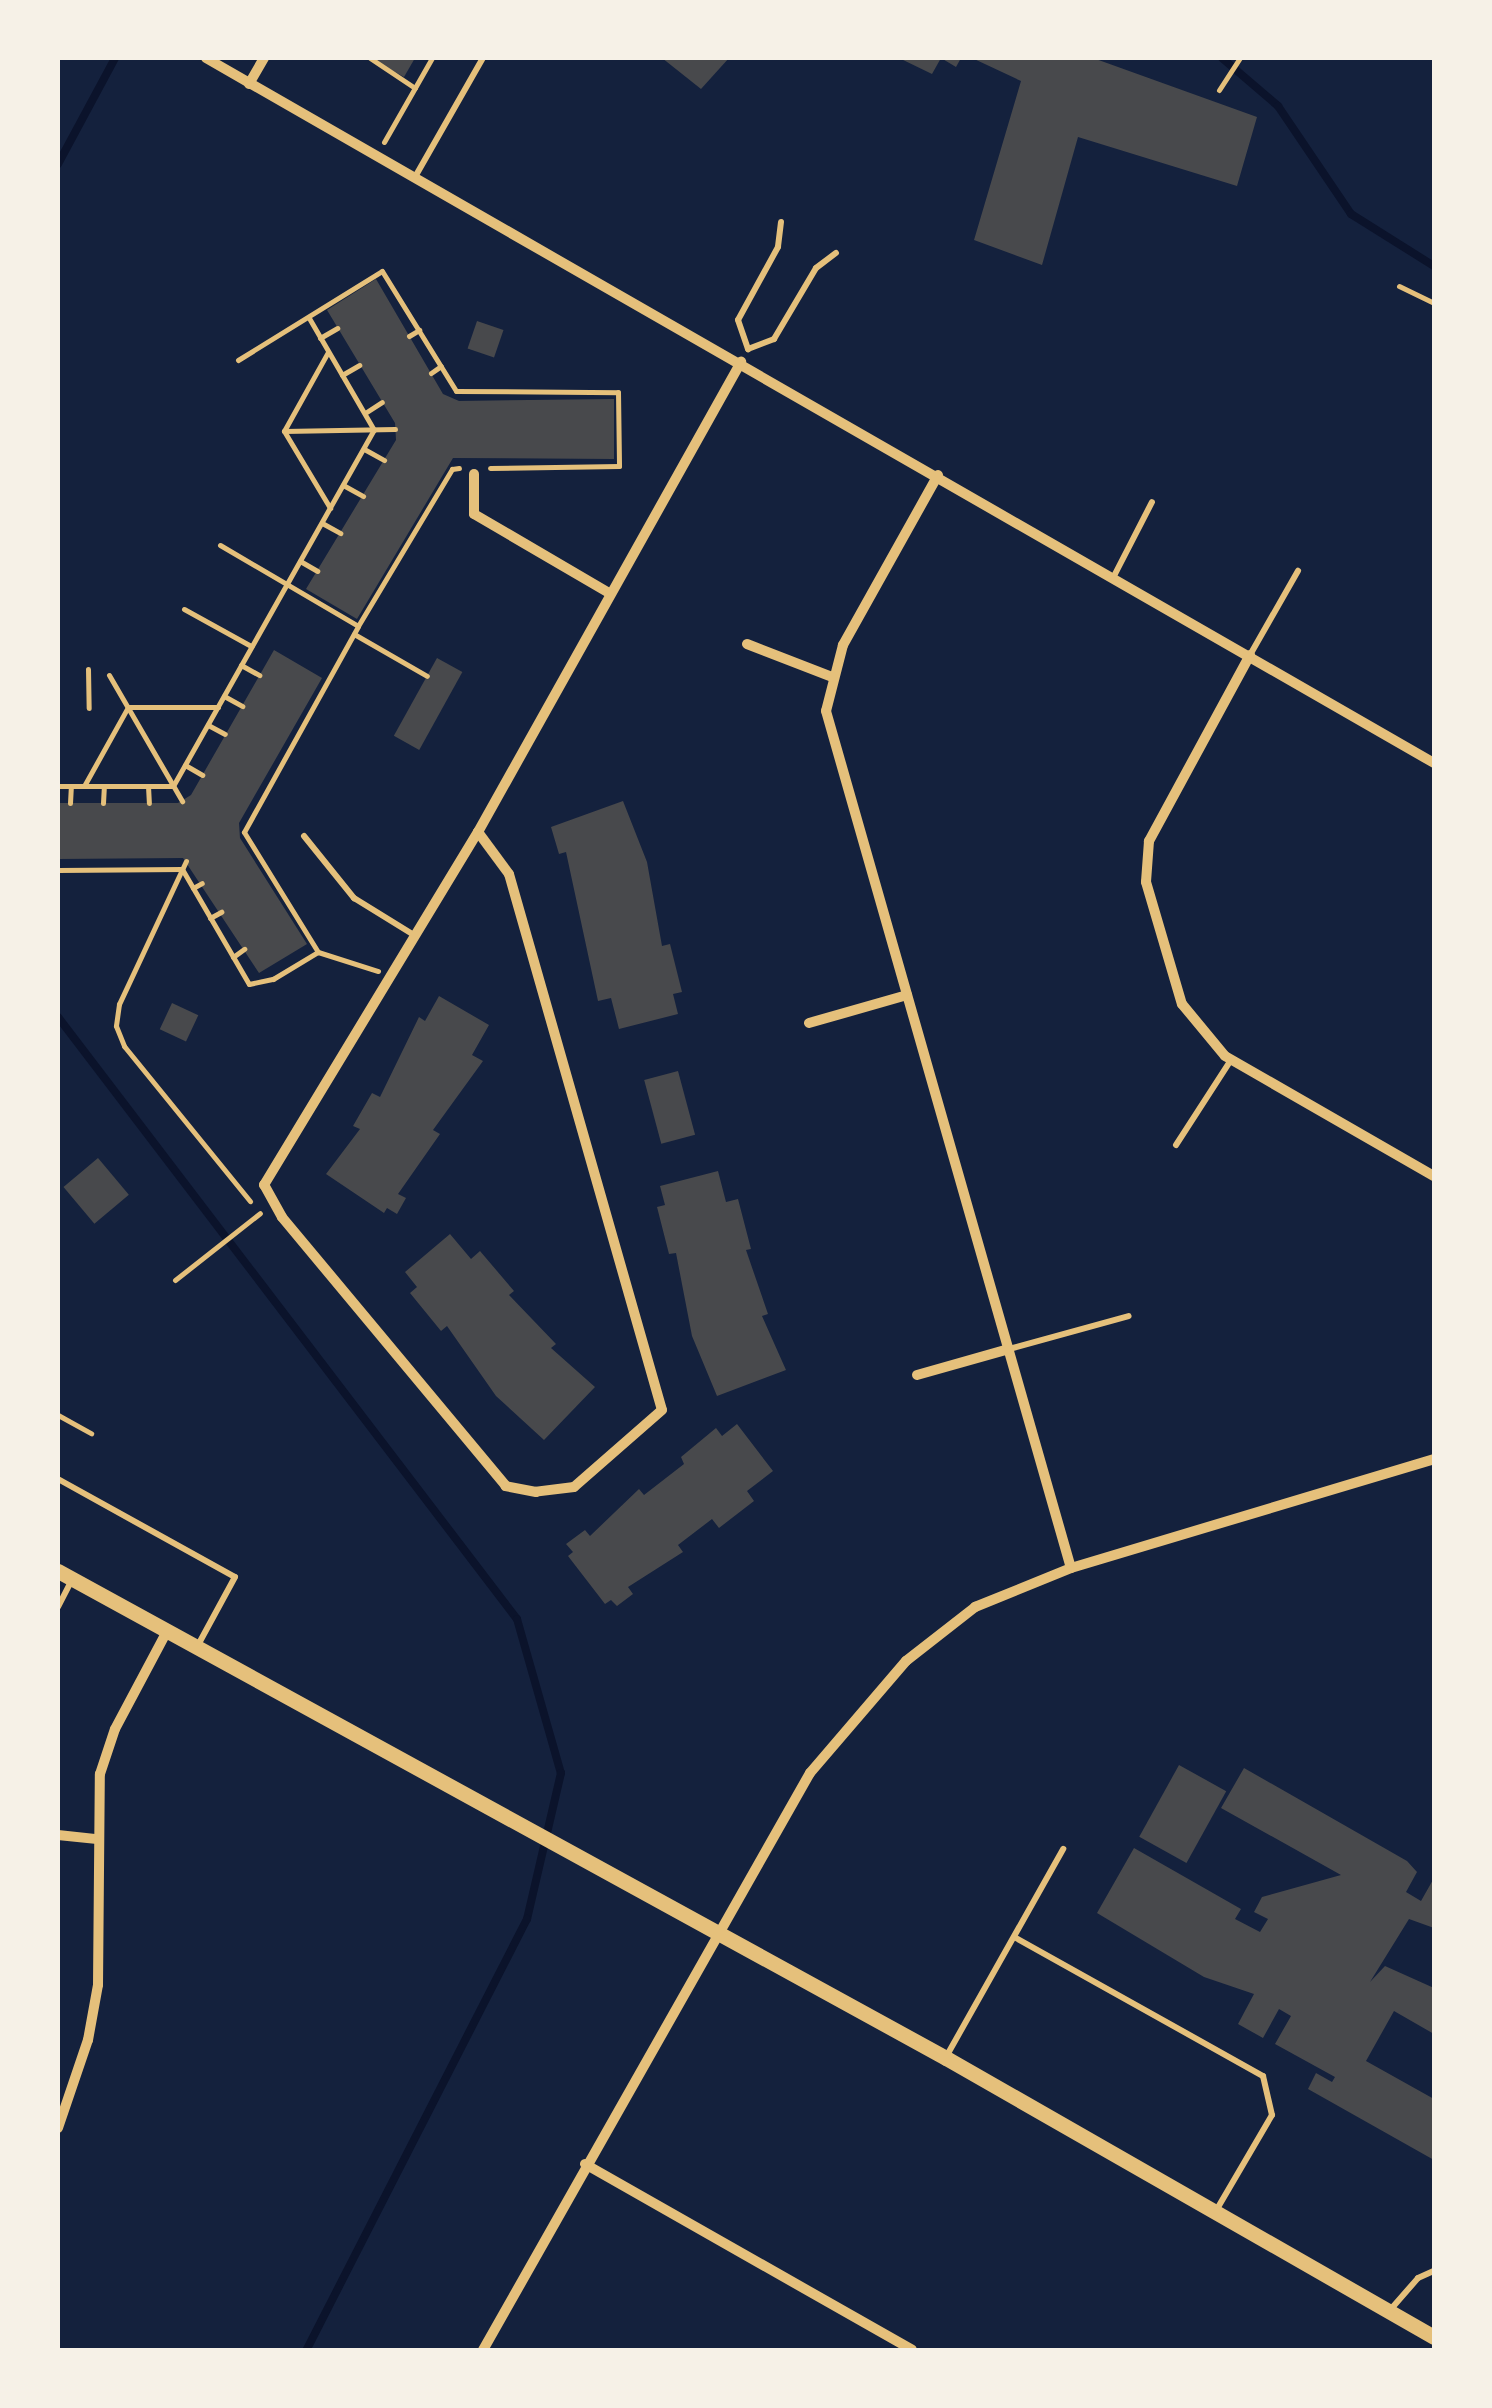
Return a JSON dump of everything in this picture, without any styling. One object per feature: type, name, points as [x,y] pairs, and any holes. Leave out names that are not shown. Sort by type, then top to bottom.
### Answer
[{"type":"street","points":[[206,58],[1434,763]]},
{"type":"street","points":[[250,84],[264,58]]},
{"type":"street","points":[[478,832],[509,874],[662,1410],[574,1487],[536,1492],[506,1486],[282,1217],[264,1185],[478,832],[741,362]]},
{"type":"street","points":[[472,471],[474,514],[609,593]]},
{"type":"street","points":[[938,475],[843,645],[826,710],[1070,1568]]},
{"type":"street","points":[[746,644],[832,677]]},
{"type":"street","points":[[1250,655],[1163,804],[1146,862],[1182,1004],[1208,1041],[1232,1060],[1434,1176]]},
{"type":"street","points":[[809,1023],[908,996]]},
{"type":"street","points":[[918,1375],[1009,1349]]},
{"type":"street","points":[[483,2350],[810,1773],[906,1660],[975,1607],[1070,1568],[1434,1459]]},
{"type":"street","points":[[58,1570],[946,2058],[1217,2210],[1434,2338]]},
{"type":"street","points":[[58,2128],[88,2040],[98,1984],[96,1839],[100,1774],[110,1744],[167,1631]]},
{"type":"street","points":[[58,1835],[96,1839]]},
{"type":"street","points":[[585,2164],[912,2350]]},
{"type":"lane","points":[[414,178],[483,58]]},
{"type":"lane","points":[[748,349],[738,320],[778,247],[781,222]]},
{"type":"lane","points":[[741,362],[748,349],[774,339],[816,268],[836,252]]},
{"type":"lane","points":[[1114,576],[1152,502]]},
{"type":"lane","points":[[1250,655],[1298,571]]},
{"type":"lane","points":[[304,836],[354,898],[416,936]]},
{"type":"lane","points":[[1176,1144],[1232,1060]]},
{"type":"lane","points":[[1009,1349],[1129,1316]]},
{"type":"lane","points":[[58,1479],[235,1577],[198,1648]]},
{"type":"lane","points":[[58,1607],[73,1579]]},
{"type":"lane","points":[[946,2058],[1063,1849]]},
{"type":"lane","points":[[1016,1938],[1263,2076],[1272,2116],[1217,2210]]},
{"type":"lane","points":[[1389,2311],[1418,2278],[1434,2271]]},
{"type":"path","points":[[370,58],[415,88]]},
{"type":"path","points":[[376,156],[432,58]]},
{"type":"path","points":[[1219,90],[1240,58]]},
{"type":"path","points":[[238,360],[382,271],[454,394],[542,391],[584,396],[618,392],[619,466],[586,462],[486,468]]},
{"type":"path","points":[[1399,286],[1434,302]]},
{"type":"path","points":[[384,294],[393,290]]},
{"type":"path","points":[[309,318],[374,430]]},
{"type":"path","points":[[320,338],[337,328]]},
{"type":"path","points":[[409,336],[419,330]]},
{"type":"path","points":[[284,431],[328,352]]},
{"type":"path","points":[[342,375],[359,365]]},
{"type":"path","points":[[431,373],[441,366]]},
{"type":"path","points":[[497,391],[497,401]]},
{"type":"path","points":[[542,391],[542,400]]},
{"type":"path","points":[[364,413],[382,402]]},
{"type":"path","points":[[173,786],[374,430]]},
{"type":"path","points":[[284,431],[395,430]]},
{"type":"path","points":[[284,431],[330,508]]},
{"type":"path","points":[[364,448],[384,460]]},
{"type":"path","points":[[500,458],[501,468]]},
{"type":"path","points":[[391,975],[318,952],[242,832],[317,708],[371,602],[397,565],[450,466],[472,471]]},
{"type":"path","points":[[343,485],[362,496]]},
{"type":"path","points":[[431,488],[439,492]]},
{"type":"path","points":[[322,523],[340,534]]},
{"type":"path","points":[[411,524],[418,528]]},
{"type":"path","points":[[220,545],[358,626]]},
{"type":"path","points":[[390,561],[397,565]]},
{"type":"path","points":[[300,562],[317,571]]},
{"type":"path","points":[[184,609],[252,647]]},
{"type":"path","points":[[354,634],[427,676]]},
{"type":"path","points":[[241,665],[259,675]]},
{"type":"path","points":[[88,669],[89,708]]},
{"type":"path","points":[[109,675],[182,800]]},
{"type":"path","points":[[224,696],[242,706]]},
{"type":"path","points":[[308,703],[317,708]]},
{"type":"path","points":[[128,708],[218,707]]},
{"type":"path","points":[[84,786],[128,708]]},
{"type":"path","points":[[208,725],[226,734]]},
{"type":"path","points":[[291,732],[300,737]]},
{"type":"path","points":[[273,764],[282,768]]},
{"type":"path","points":[[184,765],[202,775]]},
{"type":"path","points":[[58,786],[173,786]]},
{"type":"path","points":[[70,803],[71,786]]},
{"type":"path","points":[[104,786],[104,803]]},
{"type":"path","points":[[148,786],[148,803]]},
{"type":"path","points":[[250,803],[258,808]]},
{"type":"path","points":[[104,858],[104,870]]},
{"type":"path","points":[[152,858],[152,869]]},
{"type":"path","points":[[69,870],[70,859]]},
{"type":"path","points":[[175,1280],[260,1214],[124,1046],[116,1026],[119,1004],[186,861]]},
{"type":"path","points":[[182,868],[249,984],[273,980],[318,952]]},
{"type":"path","points":[[58,870],[182,868]]},
{"type":"path","points":[[193,888],[202,883]]},
{"type":"path","points":[[210,918],[221,912]]},
{"type":"path","points":[[233,957],[244,949]]},
{"type":"path","points":[[58,1415],[91,1433]]},
{"type":"building","points":[[370,58],[415,58],[404,77]]},
{"type":"building","points":[[662,58],[729,58],[701,89]]},
{"type":"building","points":[[899,58],[941,58],[932,74]]},
{"type":"building","points":[[941,58],[961,58],[956,67]]},
{"type":"building","points":[[972,58],[1093,58],[1257,117],[1237,186],[1078,137],[1042,265],[974,240],[1021,81]]},
{"type":"building","points":[[376,279],[443,394],[459,401],[614,399],[614,459],[453,458],[357,619],[306,589],[396,440],[395,423],[327,310]]},
{"type":"building","points":[[477,321],[503,330],[494,358],[468,348]]},
{"type":"building","points":[[274,650],[322,678],[239,823],[240,838],[307,944],[259,973],[183,858],[58,859],[58,803],[178,803],[191,795]]},
{"type":"building","points":[[437,658],[462,672],[419,750],[394,736]]},
{"type":"building","points":[[623,801],[647,862],[662,946],[670,944],[682,992],[673,994],[678,1014],[619,1029],[611,998],[598,1001],[566,852],[559,854],[551,827]]},
{"type":"building","points":[[439,996],[489,1025],[472,1055],[483,1061],[433,1130],[440,1134],[398,1194],[406,1198],[397,1214],[387,1208],[384,1213],[326,1174],[360,1129],[353,1126],[372,1093],[380,1097],[419,1017],[425,1021]]},
{"type":"building","points":[[172,1003],[198,1015],[186,1042],[160,1029]]},
{"type":"building","points":[[678,1071],[695,1135],[661,1144],[644,1080]]},
{"type":"building","points":[[98,1158],[129,1195],[94,1224],[64,1187]]},
{"type":"building","points":[[718,1171],[726,1202],[738,1199],[751,1249],[746,1250],[768,1314],[762,1316],[786,1370],[717,1396],[692,1336],[676,1253],[669,1254],[657,1207],[665,1205],[660,1186]]},
{"type":"building","points":[[450,1234],[471,1259],[480,1251],[514,1291],[509,1295],[556,1344],[551,1348],[595,1387],[544,1440],[496,1396],[447,1326],[441,1331],[410,1293],[417,1287],[405,1272]]},
{"type":"building","points":[[737,1424],[773,1471],[747,1491],[754,1501],[719,1528],[712,1519],[678,1545],[683,1552],[628,1587],[633,1594],[617,1606],[611,1600],[605,1604],[568,1556],[573,1552],[566,1544],[585,1530],[590,1536],[639,1489],[644,1495],[684,1464],[681,1457],[716,1428],[722,1436]]},
{"type":"building","points":[[1179,1765],[1226,1791],[1186,1863],[1139,1837]]},
{"type":"building","points":[[1244,1768],[1407,1861],[1417,1872],[1406,1892],[1421,1901],[1434,1878],[1434,1928],[1409,1919],[1370,1982],[1385,1966],[1434,1988],[1434,2034],[1394,2011],[1366,2061],[1434,2099],[1434,2160],[1308,2089],[1316,2073],[1332,2082],[1335,2077],[1275,2044],[1291,2016],[1279,2009],[1263,2038],[1238,2024],[1254,1994],[1204,1977],[1097,1913],[1134,1848],[1241,1909],[1235,1919],[1260,1932],[1268,1919],[1254,1912],[1262,1897],[1341,1875],[1221,1808]]},
{"type":"waterway","points":[[58,164],[115,58]]},
{"type":"waterway","points":[[1222,58],[1278,106],[1351,214],[1434,266]]},
{"type":"waterway","points":[[58,1017],[517,1619],[561,1773],[527,1919],[306,2350]]}]
